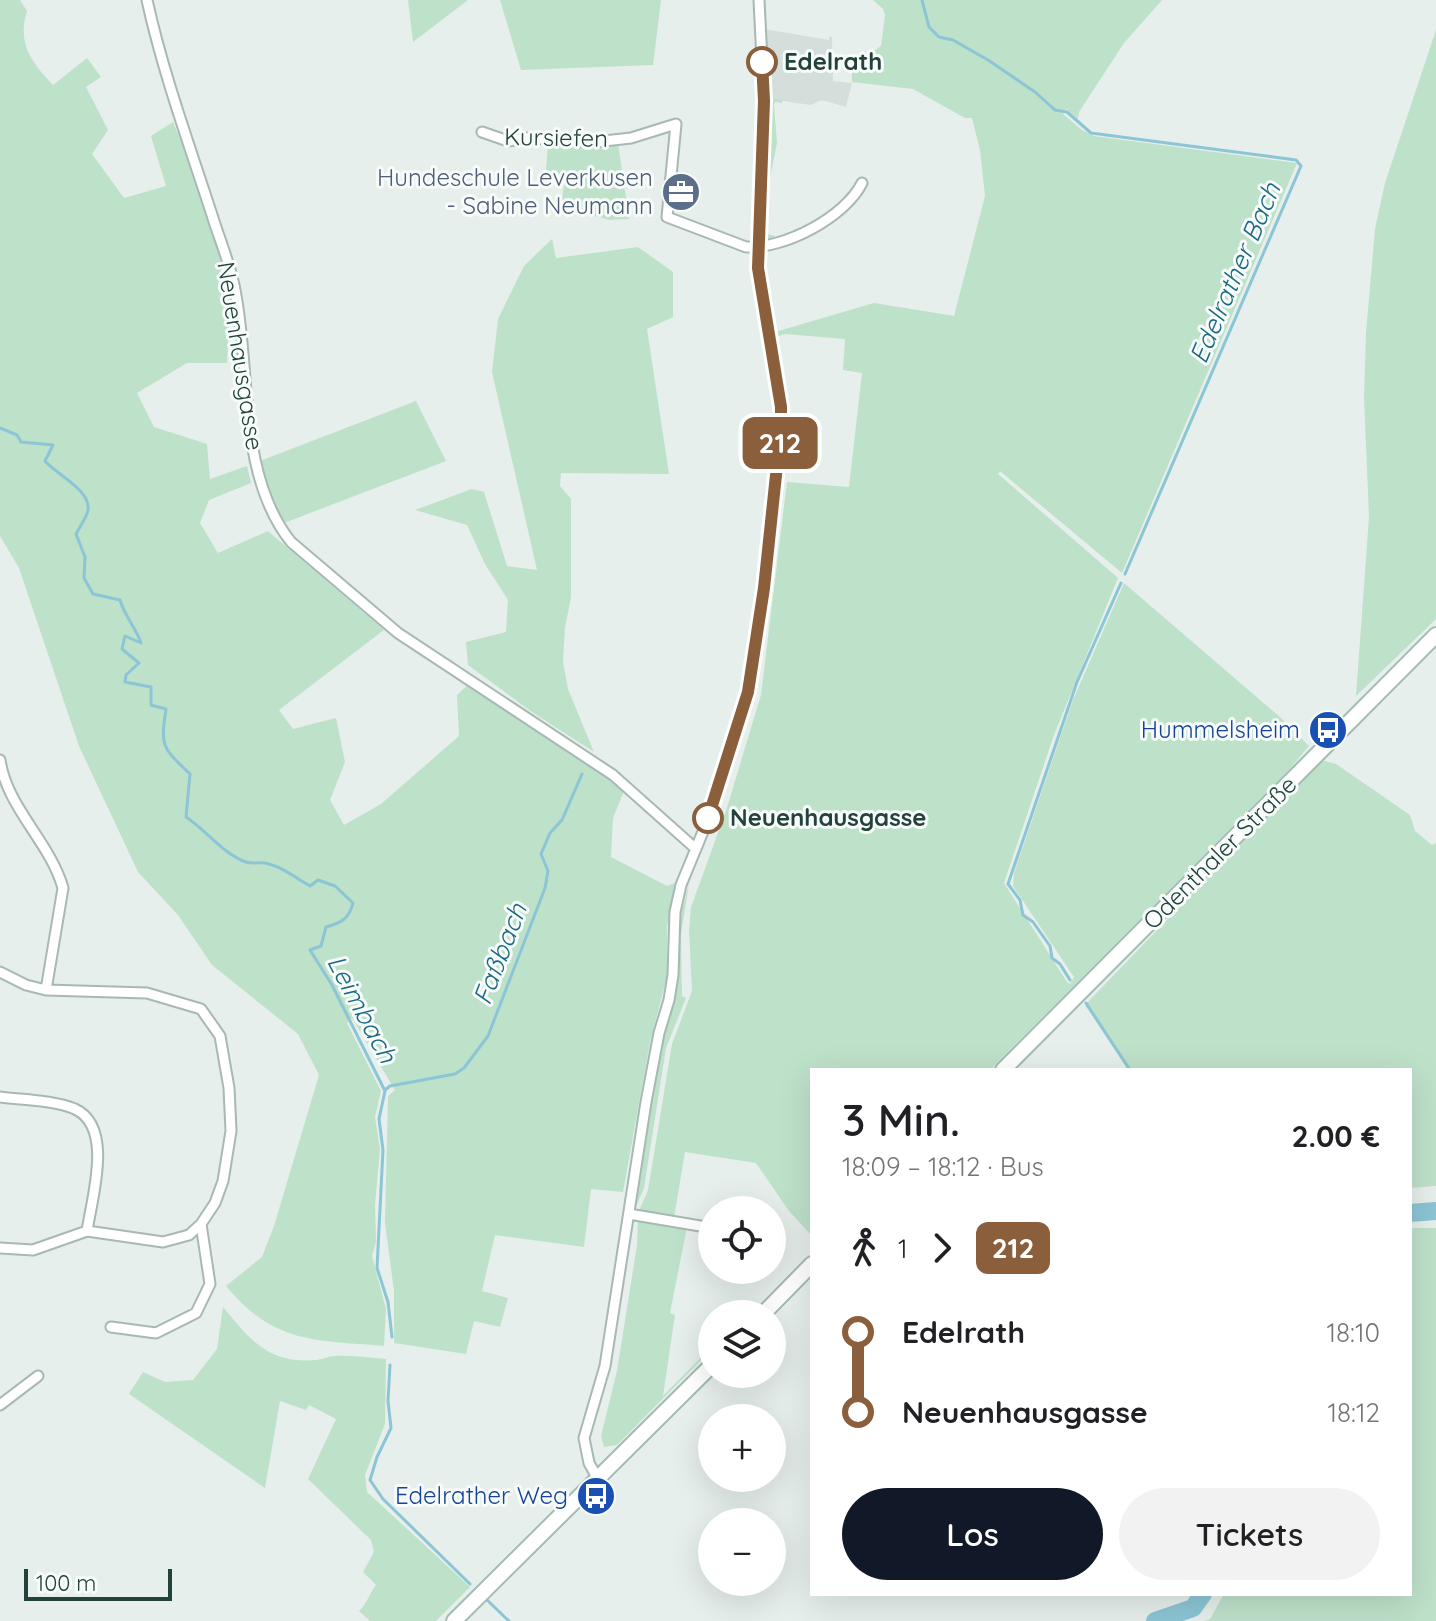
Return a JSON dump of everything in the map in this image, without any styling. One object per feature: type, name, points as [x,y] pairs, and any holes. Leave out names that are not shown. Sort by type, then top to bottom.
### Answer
[{"type":"main road","name":"Odenthaler Straße","points":[[1005,1068],[1436,635]]},
{"type":"main road","points":[[777,1300],[810,1266]]},
{"type":"main road","points":[[454,1621],[698,1379]]},
{"type":"street","name":"Neuenhausgasse","points":[[147,0],[158,49],[234,285],[252,438],[265,495],[277,525],[291,542],[398,633],[613,775],[696,849]]},
{"type":"street","points":[[598,1479],[589,1463],[584,1438],[605,1366],[659,1033],[669,1000],[675,912],[681,885],[709,817],[748,692],[764,588],[781,407],[758,268],[764,101],[759,0]]},
{"type":"street","name":"Kursiefen","points":[[482,132],[508,141],[528,138],[595,142],[631,138],[676,124],[667,217],[746,247],[758,248]]},
{"type":"street","points":[[758,248],[812,229],[854,199],[862,183]]},
{"type":"street","points":[[0,760],[12,794],[59,874],[63,888],[46,990]]},
{"type":"street","points":[[0,972],[26,985],[46,990],[147,993],[201,1009],[220,1036],[229,1088],[231,1131],[223,1181],[215,1203],[189,1235],[163,1242],[87,1231],[33,1250],[0,1248]]},
{"type":"street","points":[[0,1097],[66,1106],[89,1118],[99,1139],[87,1231]]},
{"type":"street","points":[[629,1214],[698,1226]]},
{"type":"street","points":[[111,1327],[156,1333],[196,1313],[210,1284],[201,1224]]},
{"type":"street","points":[[0,1405],[38,1376]]},
{"type":"shaded area","points":[[764,29],[829,40],[832,37],[833,81],[852,83],[846,107],[822,100],[811,105],[769,99]]},
{"type":"green space","points":[[0,0],[20,0],[27,11],[24,33],[28,51],[53,85],[87,58],[101,77],[86,87],[108,130],[92,154],[124,198],[166,186],[151,136],[173,122],[197,180],[222,266],[230,304],[227,363],[187,363],[137,393],[154,427],[207,444],[210,479],[247,466],[251,483],[209,500],[200,523],[218,553],[268,531],[384,630],[279,710],[293,729],[336,718],[345,762],[330,800],[344,825],[381,804],[459,736],[457,695],[470,683],[584,763],[609,777],[624,791],[613,818],[611,857],[667,886],[675,883],[667,927],[667,977],[650,1042],[623,1192],[591,1189],[584,1247],[495,1235],[482,1291],[508,1298],[500,1327],[474,1321],[466,1354],[394,1343],[394,1291],[385,1223],[388,1096],[395,1090],[352,1018],[347,1023],[381,1091],[375,1117],[380,1149],[375,1205],[376,1242],[372,1256],[386,1309],[384,1346],[297,1336],[261,1319],[226,1286],[262,1257],[319,1075],[298,1034],[212,965],[178,915],[138,872],[79,746],[19,568],[0,536]]},
{"type":"green space","points":[[408,0],[468,0],[413,42]]},
{"type":"green space","points":[[500,0],[661,0],[653,65],[521,70]]},
{"type":"green space","points":[[873,0],[1162,0],[1124,43],[1079,112],[1078,119],[1066,109],[1063,114],[1094,136],[1297,163],[1122,573],[1000,471],[998,474],[1118,578],[1054,735],[1004,883],[1067,982],[1070,984],[1074,977],[1013,886],[1014,873],[1073,700],[1124,583],[1281,718],[1309,746],[1287,772],[992,1068],[810,1068],[810,1234],[786,1207],[786,1196],[779,1196],[756,1163],[685,1152],[674,1218],[639,1211],[648,1190],[672,1044],[692,991],[691,907],[726,811],[761,695],[787,482],[849,487],[862,373],[843,370],[845,339],[785,334],[776,337],[775,332],[874,303],[954,316],[985,196],[980,150],[972,118],[965,118],[913,89],[852,82],[852,55],[861,60],[881,46],[885,15]]},
{"type":"green space","points":[[1436,30],[1436,619],[1356,696],[1369,517],[1364,398],[1375,229],[1385,183]]},
{"type":"green space","points":[[769,99],[782,100],[782,103],[775,102],[774,106],[777,143],[770,178],[767,234],[775,236],[775,239],[768,240],[763,236]]},
{"type":"green space","points":[[618,143],[629,219],[609,220],[561,206],[565,178],[546,171],[548,144]]},
{"type":"green space","points":[[552,239],[556,258],[638,247],[673,272],[673,317],[647,329],[669,474],[561,473],[560,486],[571,499],[571,597],[563,662],[568,689],[594,752],[468,665],[466,642],[506,632],[508,600],[485,564],[467,525],[415,510],[472,489],[484,492],[507,566],[537,570],[492,372],[498,319],[524,266]]},
{"type":"green space","points":[[416,401],[446,461],[284,523],[274,509],[260,461]]},
{"type":"green space","points":[[1321,760],[1336,764],[1410,815],[1415,831],[1432,845],[1436,843],[1436,1186],[1412,1188],[1412,1068],[1127,1068],[1085,1005]]},
{"type":"green space","points":[[689,884],[681,934],[682,996],[686,998],[666,1048],[644,1188],[634,1211],[661,1043],[677,980],[679,922]]},
{"type":"green space","points":[[638,1219],[687,1227],[670,1313],[675,1315],[663,1396],[698,1360],[698,1363],[617,1445],[604,1447],[601,1436],[617,1371],[637,1245]]},
{"type":"green space","points":[[1412,1228],[1436,1228],[1436,1621],[1204,1621],[1210,1619],[1223,1596],[1412,1596]]},
{"type":"green space","points":[[223,1307],[252,1340],[286,1358],[317,1360],[341,1356],[386,1359],[385,1424],[365,1475],[367,1492],[470,1587],[436,1621],[370,1621],[359,1611],[376,1585],[363,1572],[374,1552],[371,1540],[308,1479],[336,1419],[309,1405],[306,1410],[280,1401],[265,1488],[129,1394],[143,1372],[165,1382],[193,1380],[217,1349]]},
{"type":"waterway","name":"Edelrather Bach","points":[[922,0],[929,27],[939,37],[953,40],[988,60],[1035,92],[1055,110],[1067,112],[1091,133],[1296,160],[1301,166],[1125,574]]},
{"type":"waterway","name":"Leimbach","points":[[0,428],[17,435],[21,442],[53,445],[45,461],[79,489],[88,503],[85,519],[76,534],[85,557],[84,578],[93,594],[120,600],[139,637],[141,643],[125,636],[122,649],[139,663],[126,675],[125,682],[151,687],[151,705],[166,709],[163,732],[166,746],[190,774],[186,817],[238,858],[248,863],[277,867],[310,886],[318,880],[335,886],[353,903],[344,920],[326,927],[321,946],[310,950],[332,985],[385,1091],[379,1119],[383,1150],[377,1268],[388,1302],[392,1337]]},
{"type":"waterway","name":"Edelrather Bach","points":[[1070,980],[1052,958],[1050,946],[1033,922],[1023,915],[1020,900],[1008,884],[1077,682],[1121,583]]},
{"type":"waterway","name":"Faßbach","points":[[385,1090],[390,1086],[455,1074],[464,1068],[488,1036],[545,888],[548,871],[541,854],[550,833],[562,820],[582,774]]},
{"type":"waterway","name":"Edelrather Bach","points":[[1086,1003],[1129,1068]]},
{"type":"waterway","points":[[1412,1213],[1436,1211]]},
{"type":"waterway","name":"Leimbach","points":[[390,1365],[388,1401],[391,1428],[370,1480],[383,1499],[470,1584]]},
{"type":"waterway","points":[[1155,1621],[1193,1608],[1202,1596]]},
{"type":"waterway","name":"Leimbach","points":[[486,1599],[509,1621]]},
{"type":"bus line","name":"212","points":[[708,818],[748,692],[764,588],[781,428],[781,407],[758,268],[764,101],[762,62]]},
{"type":"place","name":"Edelrath","points":[[762,62]]},
{"type":"place","name":"Hundeschule Leverkusen - Sabine Neumann","points":[[681,192]]},
{"type":"place","name":"Hummelsheim","points":[[1328,730]]},
{"type":"place","name":"Neuenhausgasse","points":[[708,818]]},
{"type":"place","name":"Edelrather Weg","points":[[596,1496]]}]
